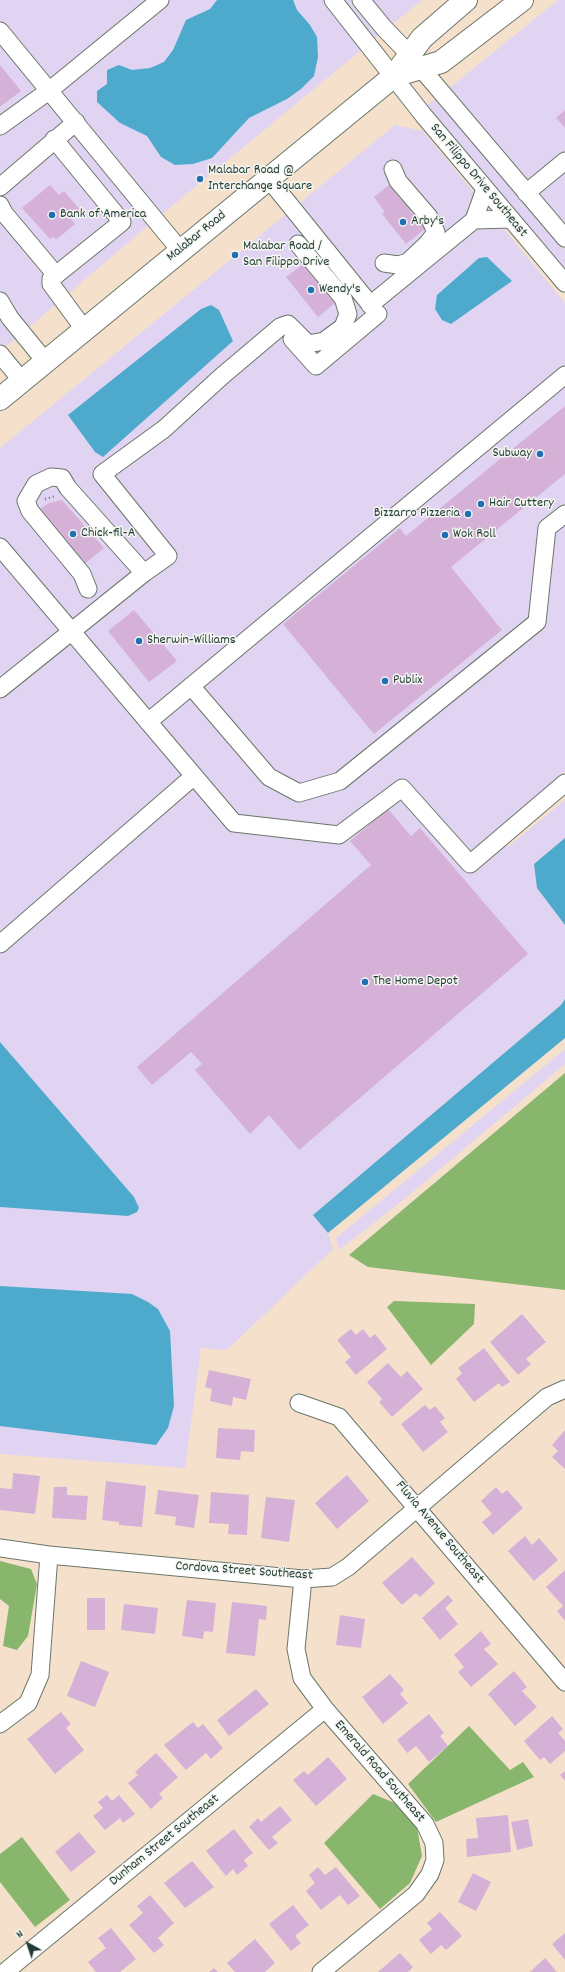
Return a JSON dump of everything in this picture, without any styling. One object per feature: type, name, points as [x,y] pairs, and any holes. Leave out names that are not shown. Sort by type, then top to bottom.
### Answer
[{"type":"main road","points":[[394,76],[415,61],[422,38],[466,0]]},
{"type":"main road","points":[[415,61],[441,62],[522,0]]},
{"type":"main road","name":"Malabar Road","points":[[0,399],[394,76]]},
{"type":"street","points":[[0,126],[50,90],[160,0]]},
{"type":"street","name":"San Filippo Drive Southeast","points":[[333,0],[424,116],[565,283]]},
{"type":"street","name":"San Filippo Drive Southeast","points":[[361,0],[384,28],[415,61],[565,238]]},
{"type":"street","points":[[0,31],[180,250]]},
{"type":"street","points":[[0,187],[54,139],[76,122]]},
{"type":"street","points":[[54,139],[122,222],[54,277],[51,284],[84,329]]},
{"type":"street","points":[[526,193],[565,161]]},
{"type":"street","points":[[384,263],[398,265],[408,262],[428,243],[436,232],[429,217],[398,181],[393,169]]},
{"type":"street","points":[[268,178],[374,309]]},
{"type":"street","points":[[280,327],[316,366],[374,309],[474,220],[485,189]]},
{"type":"street","points":[[0,205],[4,213],[54,277]]},
{"type":"street","points":[[474,220],[510,219]]},
{"type":"street","points":[[0,689],[144,573],[168,556],[102,474],[164,429],[222,376],[280,327],[288,324],[308,344],[324,341],[343,327],[348,314],[343,298],[298,244]]},
{"type":"street","points":[[0,301],[10,318],[45,361]]},
{"type":"street","points":[[0,354],[22,381]]},
{"type":"street","points":[[148,722],[565,375]]},
{"type":"street","points":[[88,589],[82,574],[30,511],[26,501],[33,489],[68,488],[144,573]]},
{"type":"street","points":[[191,686],[269,777],[299,793],[340,781],[537,622],[546,528],[565,514]]},
{"type":"street","points":[[0,547],[234,822],[339,835],[402,788],[470,864],[565,782]]},
{"type":"street","points":[[0,944],[194,776]]},
{"type":"street","name":"Cordova Street Southeast","points":[[0,1548],[49,1555],[303,1579],[332,1577],[348,1567],[416,1507],[547,1397],[565,1389]]},
{"type":"street","name":"Fluvia Avenue Southeast","points":[[299,1403],[339,1417],[565,1682]]},
{"type":"street","points":[[0,1724],[28,1702],[40,1674],[49,1555]]},
{"type":"street","name":"Emerald Road Southeast","points":[[303,1579],[296,1649],[302,1678],[325,1709],[425,1824],[434,1843],[435,1860],[430,1874],[416,1894],[321,1972]]},
{"type":"street","name":"Dunham Street Southeast","points":[[4,1972],[325,1709]]},
{"type":"shaded area","points":[[0,0],[422,0],[143,230],[0,352]]},
{"type":"shaded area","points":[[558,0],[565,0],[565,226],[448,89]]},
{"type":"shaded area","points":[[437,98],[565,249],[565,272],[426,106]]},
{"type":"shaded area","points":[[395,125],[423,131],[565,303],[565,771],[498,829],[508,847],[565,800],[565,838],[534,864],[537,888],[565,925],[565,999],[561,1005],[313,1215],[328,1233],[333,1249],[227,1350],[201,1348],[185,1468],[0,1454],[0,448]]},
{"type":"shaded area","points":[[565,1049],[565,1064],[402,1201],[339,1250],[336,1238]]},
{"type":"green space","points":[[565,1073],[565,1290],[368,1267],[349,1255]]},
{"type":"green space","points":[[394,1301],[475,1304],[474,1324],[431,1365],[387,1307]]},
{"type":"green space","points":[[0,1561],[31,1569],[37,1584],[28,1636],[17,1650],[3,1646],[9,1606],[0,1599]]},
{"type":"green space","points":[[469,1726],[510,1770],[523,1762],[534,1777],[436,1822],[408,1784]]},
{"type":"green space","points":[[373,1794],[395,1803],[417,1827],[422,1856],[410,1883],[380,1909],[324,1843]]},
{"type":"green space","points":[[22,1837],[70,1900],[35,1927],[0,1882],[0,1854]]},
{"type":"water","points":[[217,0],[293,0],[297,10],[310,25],[317,37],[318,57],[314,76],[301,89],[287,99],[249,118],[212,158],[193,164],[175,165],[161,157],[147,136],[120,123],[97,102],[97,91],[107,84],[107,70],[119,65],[132,70],[150,68],[164,62],[173,50],[186,20],[210,9]]},
{"type":"water","points":[[487,257],[512,281],[451,324],[442,320],[435,309],[437,295],[479,258]]},
{"type":"water","points":[[211,305],[219,310],[233,341],[103,457],[95,452],[68,415],[201,309]]},
{"type":"water","points":[[565,838],[565,925],[537,888],[534,864]]},
{"type":"water","points":[[565,999],[565,1038],[328,1233],[313,1215],[561,1005]]},
{"type":"water","points":[[0,1042],[134,1197],[139,1208],[137,1212],[128,1216],[0,1207]]},
{"type":"water","points":[[0,1286],[132,1294],[158,1309],[170,1331],[174,1406],[168,1428],[156,1445],[0,1426]]},
{"type":"building","points":[[0,65],[21,91],[0,107]]},
{"type":"building","points":[[565,110],[565,128],[556,118]]},
{"type":"building","name":"Bank of America","points":[[50,185],[59,195],[64,191],[81,211],[71,219],[75,224],[57,239],[52,237],[50,239],[22,208]]},
{"type":"building","name":"Arby's","points":[[389,185],[401,200],[404,198],[413,209],[410,211],[425,229],[406,244],[382,214],[385,212],[374,197]]},
{"type":"building","name":"Wendy's","points":[[303,264],[335,303],[318,317],[286,277]]},
{"type":"building","name":"Publix","points":[[565,406],[565,474],[451,567],[502,630],[374,734],[283,624],[400,528],[406,536]]},
{"type":"building","name":"Chick-fil-A","points":[[62,500],[104,548],[83,565],[36,511],[49,503]]},
{"type":"building","points":[[134,610],[177,661],[149,682],[108,631]]},
{"type":"building","name":"The Home Depot","points":[[388,809],[411,836],[420,828],[528,954],[299,1150],[269,1115],[250,1134],[195,1070],[202,1064],[191,1052],[152,1085],[137,1067],[371,865],[350,841]]},
{"type":"building","points":[[522,1314],[546,1342],[526,1359],[531,1364],[518,1375],[490,1342]]},
{"type":"building","points":[[351,1329],[356,1335],[363,1329],[370,1338],[375,1334],[387,1349],[356,1375],[345,1362],[351,1357],[337,1340]]},
{"type":"building","points":[[484,1348],[510,1382],[502,1387],[499,1383],[474,1402],[456,1379],[462,1373],[458,1368]]},
{"type":"building","points":[[388,1363],[401,1377],[407,1371],[423,1389],[392,1417],[379,1402],[382,1399],[367,1382]]},
{"type":"building","points":[[209,1370],[251,1379],[246,1400],[233,1397],[232,1406],[210,1401],[212,1389],[205,1387]]},
{"type":"building","points":[[425,1405],[430,1410],[435,1406],[445,1418],[440,1422],[448,1432],[423,1452],[401,1424]]},
{"type":"building","points":[[218,1428],[255,1430],[254,1452],[241,1451],[240,1460],[216,1458]]},
{"type":"building","points":[[565,1430],[565,1469],[552,1457],[558,1451],[552,1445]]},
{"type":"building","points":[[13,1473],[40,1476],[35,1514],[0,1510],[0,1488],[12,1489]]},
{"type":"building","points":[[347,1475],[369,1501],[337,1529],[315,1503]]},
{"type":"building","points":[[106,1481],[146,1486],[142,1527],[119,1525],[119,1522],[102,1520]]},
{"type":"building","points":[[54,1487],[67,1487],[67,1495],[88,1496],[86,1520],[52,1518]]},
{"type":"building","points":[[496,1487],[502,1494],[507,1490],[523,1508],[493,1535],[482,1522],[492,1514],[481,1501]]},
{"type":"building","points":[[158,1490],[199,1495],[194,1528],[175,1525],[176,1517],[155,1514]]},
{"type":"building","points":[[211,1492],[249,1495],[247,1535],[228,1534],[229,1524],[209,1523]]},
{"type":"building","points":[[266,1497],[295,1500],[289,1542],[261,1538]]},
{"type":"building","points":[[525,1536],[532,1545],[539,1538],[558,1560],[534,1581],[508,1551]]},
{"type":"building","points":[[412,1557],[435,1583],[420,1597],[416,1593],[402,1605],[382,1583]]},
{"type":"building","points":[[565,1570],[565,1621],[557,1611],[563,1606],[546,1587]]},
{"type":"building","points":[[448,1595],[453,1601],[445,1608],[458,1624],[440,1640],[422,1618]]},
{"type":"building","points":[[87,1598],[105,1598],[105,1630],[87,1630]]},
{"type":"building","points":[[187,1600],[216,1603],[213,1632],[204,1631],[203,1639],[182,1636]]},
{"type":"building","points":[[232,1602],[267,1606],[266,1620],[259,1619],[255,1656],[226,1653]]},
{"type":"building","points":[[124,1604],[158,1608],[155,1634],[121,1630]]},
{"type":"building","points":[[340,1615],[365,1619],[361,1648],[336,1645]]},
{"type":"building","points":[[481,1631],[491,1644],[484,1649],[498,1664],[471,1687],[458,1672],[464,1667],[454,1655]]},
{"type":"building","points":[[81,1661],[109,1672],[95,1707],[67,1696]]},
{"type":"building","points":[[514,1671],[527,1687],[522,1691],[537,1707],[515,1726],[488,1694]]},
{"type":"building","points":[[390,1674],[404,1690],[400,1694],[408,1703],[383,1724],[362,1697]]},
{"type":"building","points":[[256,1689],[269,1704],[229,1736],[217,1720]]},
{"type":"building","points":[[61,1712],[71,1724],[66,1728],[84,1750],[55,1774],[27,1739]]},
{"type":"building","points":[[429,1714],[444,1733],[440,1736],[448,1746],[429,1762],[416,1746],[407,1753],[397,1740]]},
{"type":"building","points":[[552,1716],[563,1729],[558,1733],[565,1741],[565,1751],[550,1764],[544,1757],[540,1760],[524,1741]]},
{"type":"building","points":[[193,1722],[198,1728],[203,1724],[223,1748],[211,1759],[206,1753],[186,1770],[164,1745]]},
{"type":"building","points":[[156,1753],[178,1777],[159,1794],[163,1798],[151,1809],[128,1783],[138,1775],[135,1772]]},
{"type":"building","points":[[328,1757],[347,1779],[316,1806],[293,1780],[304,1771],[308,1775]]},
{"type":"building","points":[[565,1771],[565,1781],[560,1775]]},
{"type":"building","points":[[107,1795],[112,1801],[119,1795],[135,1814],[123,1823],[120,1818],[105,1830],[93,1816],[103,1808],[98,1802]]},
{"type":"building","points":[[280,1806],[292,1820],[272,1837],[278,1843],[269,1850],[249,1827],[258,1818],[261,1822]]},
{"type":"building","points":[[508,1815],[511,1852],[467,1857],[466,1839],[478,1838],[476,1818]]},
{"type":"building","points":[[528,1819],[533,1846],[517,1850],[511,1822]]},
{"type":"building","points":[[234,1829],[253,1853],[244,1860],[248,1866],[237,1875],[233,1869],[226,1876],[206,1851]]},
{"type":"building","points":[[79,1832],[96,1852],[71,1872],[55,1852]]},
{"type":"building","points":[[192,1861],[214,1887],[185,1908],[164,1883]]},
{"type":"building","points":[[318,1867],[325,1875],[336,1867],[360,1896],[348,1905],[340,1895],[321,1910],[306,1891],[315,1883],[309,1875]]},
{"type":"building","points":[[473,1873],[491,1882],[476,1911],[458,1902]]},
{"type":"building","points":[[150,1895],[174,1923],[158,1938],[164,1945],[154,1953],[129,1925],[143,1913],[137,1906]]},
{"type":"building","points":[[293,1905],[309,1925],[295,1936],[301,1943],[291,1951],[269,1924]]},
{"type":"building","points":[[440,1912],[462,1936],[446,1950],[441,1945],[431,1954],[419,1940],[432,1929],[427,1923]]},
{"type":"building","points":[[111,1928],[136,1959],[120,1972],[96,1972],[88,1962],[106,1948],[98,1938]]},
{"type":"building","points":[[565,1933],[565,1960],[552,1944]]},
{"type":"building","points":[[255,1939],[275,1963],[265,1972],[235,1972],[227,1963]]},
{"type":"building","points":[[400,1953],[413,1967],[408,1972],[378,1972]]},
{"type":"building","points":[[545,1958],[557,1972],[530,1972]]},
{"type":"building","points":[[214,1968],[218,1972],[209,1972]]},
{"type":"place","name":"Malabar Road @ Interchange Square","points":[[200,179]]},
{"type":"place","name":"Bank of America","points":[[52,215]]},
{"type":"place","name":"Arby's","points":[[403,222]]},
{"type":"place","name":"Malabar Road / San Filippo Drive","points":[[235,255]]},
{"type":"place","name":"Wendy's","points":[[311,290]]},
{"type":"place","name":"Subway","points":[[540,454]]},
{"type":"place","name":"Hair Cuttery","points":[[481,504]]},
{"type":"place","name":"Bizzarro Pizzeria","points":[[468,514]]},
{"type":"place","name":"Chick-fil-A","points":[[73,534]]},
{"type":"place","name":"Wok Roll","points":[[445,535]]},
{"type":"place","name":"Sherwin-Williams","points":[[139,641]]},
{"type":"place","name":"Publix","points":[[385,681]]},
{"type":"place","name":"The Home Depot","points":[[365,982]]}]
